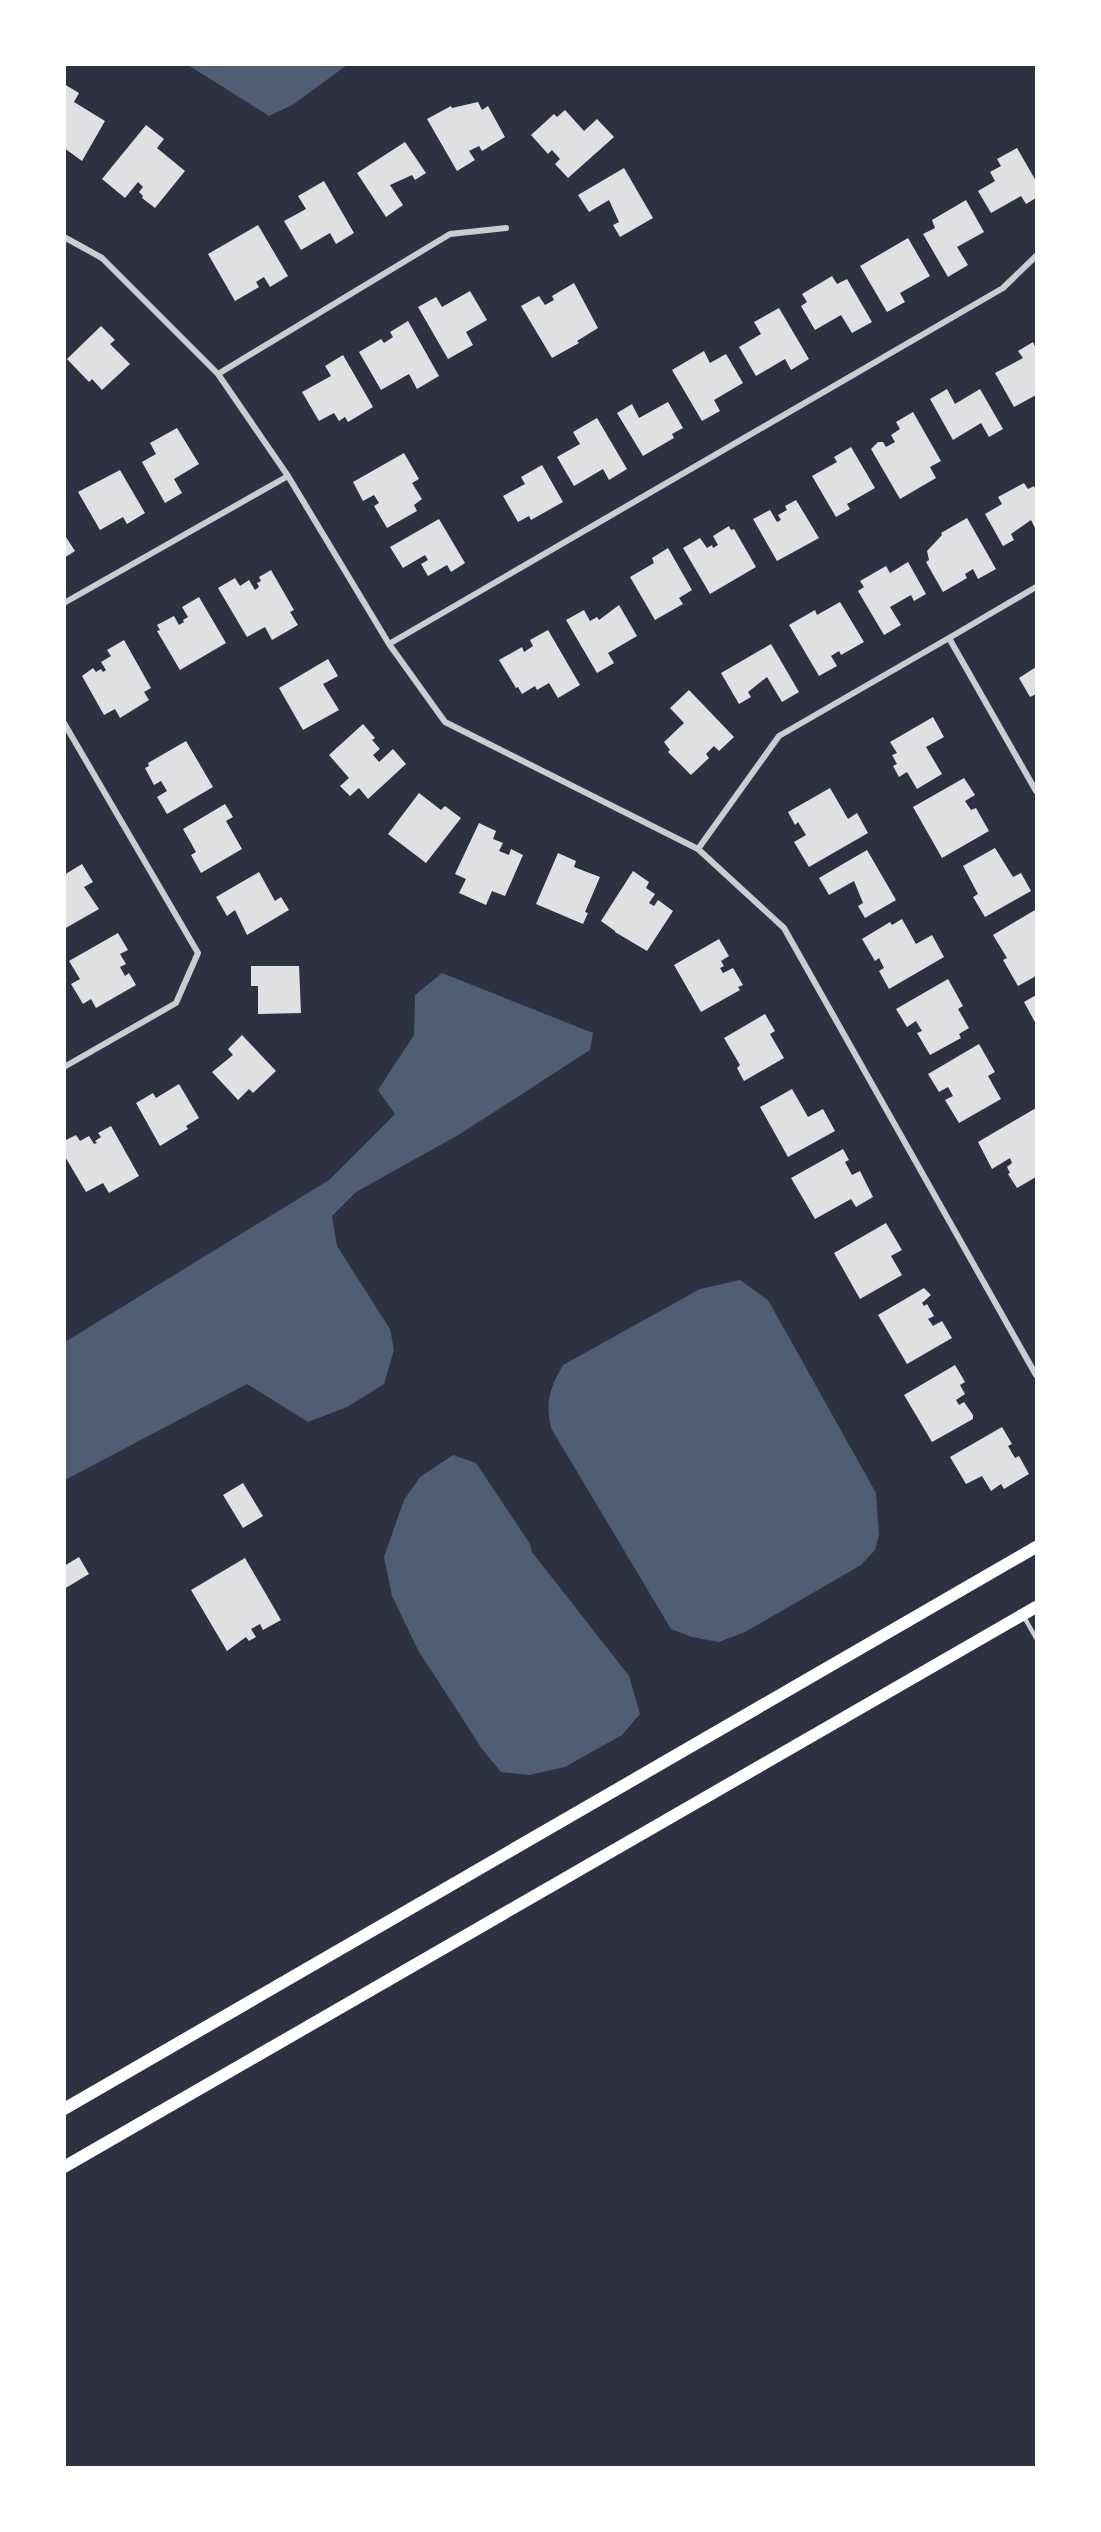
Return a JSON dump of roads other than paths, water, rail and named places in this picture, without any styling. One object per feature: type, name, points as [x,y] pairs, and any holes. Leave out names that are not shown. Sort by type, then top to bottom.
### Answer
[{"type":"main road","points":[[64,2109],[1036,1547]]},
{"type":"main road","points":[[64,2167],[1036,1607]]},
{"type":"street","points":[[218,374],[450,234],[506,228]]},
{"type":"street","points":[[64,237],[102,258],[218,374],[288,476],[389,644],[445,722],[698,849],[784,928],[1036,1375]]},
{"type":"street","points":[[389,644],[1003,288],[1036,256]]},
{"type":"street","points":[[64,603],[288,476]]},
{"type":"street","points":[[698,849],[779,736],[1036,587]]},
{"type":"street","points":[[949,638],[1036,791]]},
{"type":"street","points":[[64,723],[198,953],[176,1003],[64,1067]]},
{"type":"lane","points":[[1023,1615],[1036,1638]]},
{"type":"water","points":[[188,65],[347,65],[294,104],[269,116]]},
{"type":"water","points":[[442,973],[593,1033],[590,1050],[460,1134],[356,1192],[332,1216],[337,1246],[390,1329],[394,1350],[384,1384],[347,1407],[308,1422],[247,1384],[65,1480],[65,1342],[329,1180],[395,1114],[378,1090],[414,1035],[415,995]]},
{"type":"water","points":[[740,1280],[768,1300],[876,1493],[879,1535],[875,1550],[861,1565],[745,1632],[719,1642],[692,1637],[671,1629],[551,1428],[549,1402],[552,1388],[563,1365],[700,1289]]},
{"type":"water","points":[[453,1455],[476,1463],[530,1544],[532,1552],[629,1676],[640,1714],[622,1735],[565,1767],[529,1775],[501,1772],[482,1749],[418,1650],[392,1596],[384,1557],[404,1500],[420,1477]]}]
